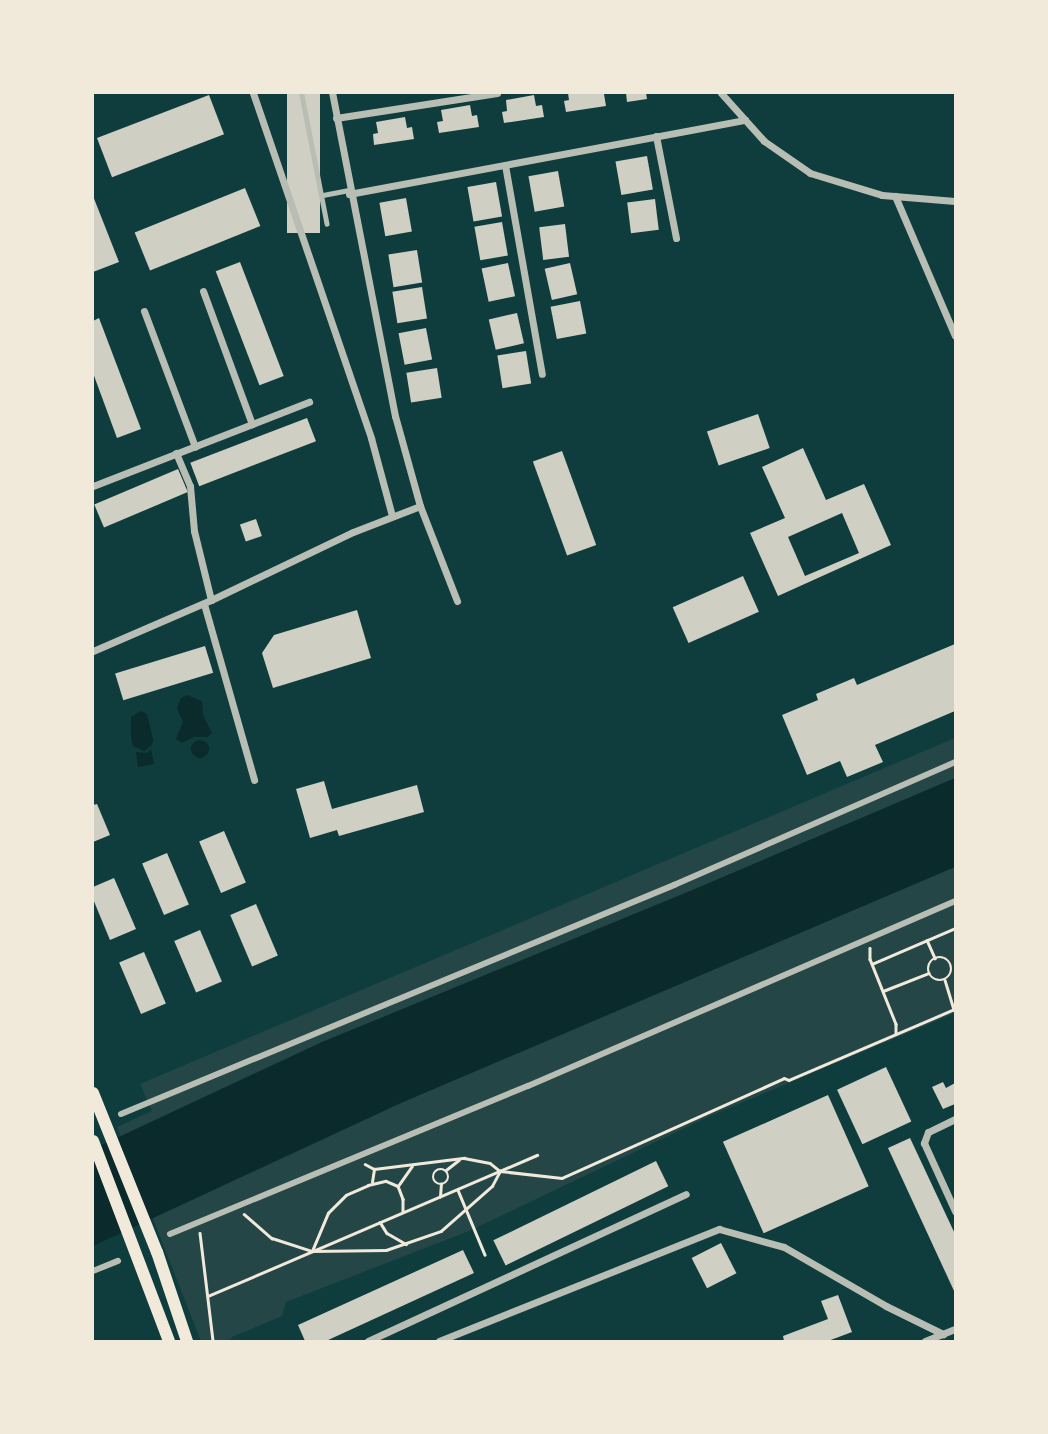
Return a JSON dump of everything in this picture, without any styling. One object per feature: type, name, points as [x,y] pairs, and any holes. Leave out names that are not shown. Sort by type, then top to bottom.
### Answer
[{"type":"main road","points":[[93,1093],[157,1252],[187,1341]]},
{"type":"main road","points":[[93,1141],[169,1341]]},
{"type":"street","points":[[253,93],[371,438],[391,516]]},
{"type":"street","points":[[332,93],[349,192],[395,416],[420,506],[457,601]]},
{"type":"street","points":[[336,118],[497,93]]},
{"type":"street","points":[[721,93],[764,141],[810,173],[841,184],[895,196],[955,201]]},
{"type":"street","points":[[349,192],[745,120]]},
{"type":"street","points":[[656,136],[676,238]]},
{"type":"street","points":[[505,165],[542,373]]},
{"type":"street","points":[[895,196],[955,336]]},
{"type":"street","points":[[203,291],[252,424]]},
{"type":"street","points":[[144,311],[194,447]]},
{"type":"street","points":[[93,486],[309,402]]},
{"type":"street","points":[[176,453],[190,486],[194,531],[207,602],[254,780]]},
{"type":"street","points":[[93,651],[207,602],[391,516],[420,506]]},
{"type":"street","points":[[121,1114],[662,890],[955,762]]},
{"type":"street","points":[[170,1234],[955,901]]},
{"type":"street","points":[[955,1119],[928,1132],[924,1138],[955,1211]]},
{"type":"street","points":[[368,1341],[686,1194]]},
{"type":"street","points":[[439,1341],[719,1229],[784,1247],[875,1300],[949,1331],[954,1341]]},
{"type":"street","points":[[93,1271],[118,1261]]},
{"type":"street","points":[[925,1341],[949,1331]]},
{"type":"lane","points":[[302,95],[327,224]]},
{"type":"lane","points":[[323,195],[349,192]]},
{"type":"path","points":[[872,964],[955,928]]},
{"type":"path","points":[[867,939],[872,964],[896,1034]]},
{"type":"path","points":[[927,940],[935,958]]},
{"type":"path","points":[[935,958],[946,958],[953,963],[951,975],[945,980],[937,981],[929,972],[929,965],[935,958]]},
{"type":"path","points":[[883,992],[929,972]]},
{"type":"path","points":[[353,1158],[374,1169],[462,1158],[490,1163],[500,1171],[562,1178],[784,1078],[789,1080],[955,1010],[945,980]]},
{"type":"path","points":[[208,1296],[537,1155]]},
{"type":"path","points":[[425,1164],[436,1170],[446,1170],[462,1158]]},
{"type":"path","points":[[398,1186],[413,1165]]},
{"type":"path","points":[[371,1184],[374,1169]]},
{"type":"path","points":[[436,1170],[433,1180],[441,1184]]},
{"type":"path","points":[[441,1184],[448,1180],[446,1170]]},
{"type":"path","points":[[237,1206],[272,1238],[312,1251],[341,1253],[408,1245],[441,1231],[492,1186],[500,1171]]},
{"type":"path","points":[[312,1251],[328,1213],[346,1195],[371,1184],[386,1181],[398,1186],[403,1199],[403,1212]]},
{"type":"path","points":[[440,1197],[441,1184]]},
{"type":"path","points":[[458,1189],[485,1255]]},
{"type":"path","points":[[199,1222],[213,1341]]},
{"type":"path","points":[[380,1222],[387,1233],[408,1245]]},
{"type":"shaded area","points":[[187,695],[202,701],[203,715],[212,733],[208,737],[194,737],[182,743],[176,739],[183,722],[177,708],[181,698]]},
{"type":"shaded area","points":[[141,711],[147,714],[153,739],[152,745],[144,751],[133,746],[131,737],[131,717]]},
{"type":"shaded area","points":[[955,738],[955,1013],[710,1116],[469,1231],[286,1302],[282,1316],[232,1337],[230,1341],[201,1341],[117,1127],[152,1111],[140,1084]]},
{"type":"shaded area","points":[[200,740],[206,743],[209,749],[206,755],[200,758],[194,755],[191,749],[194,743]]},
{"type":"shaded area","points":[[151,749],[154,764],[138,767],[136,752],[147,753]]},
{"type":"shaded area","points":[[955,778],[955,867],[401,1103],[93,1246],[93,1149],[322,1042],[690,891]]},
{"type":"building","points":[[287,93],[320,93],[320,233],[287,233]]},
{"type":"building","points":[[568,93],[604,94],[606,106],[566,112],[564,101],[569,100]]},
{"type":"building","points":[[626,93],[646,93],[647,99],[627,102]]},
{"type":"building","points":[[209,95],[224,134],[112,177],[97,138]]},
{"type":"building","points":[[534,95],[536,106],[542,105],[544,117],[504,123],[502,112],[507,111],[506,100]]},
{"type":"building","points":[[470,105],[472,116],[477,115],[479,127],[439,133],[437,122],[443,121],[441,110]]},
{"type":"building","points":[[405,117],[407,128],[412,127],[414,139],[374,145],[373,134],[378,133],[376,122]]},
{"type":"building","points":[[647,156],[653,189],[621,195],[615,162]]},
{"type":"building","points":[[558,171],[564,206],[535,212],[528,176]]},
{"type":"building","points":[[496,182],[502,216],[474,222],[467,187]]},
{"type":"building","points":[[245,188],[260,226],[150,271],[135,233]]},
{"type":"building","points":[[93,196],[119,262],[93,272]]},
{"type":"building","points":[[406,198],[412,231],[385,236],[379,203]]},
{"type":"building","points":[[655,199],[659,230],[631,233],[627,202]]},
{"type":"building","points":[[502,222],[508,255],[480,260],[474,227]]},
{"type":"building","points":[[565,224],[569,257],[543,260],[539,227]]},
{"type":"building","points":[[417,250],[422,283],[394,287],[388,255]]},
{"type":"building","points":[[240,262],[284,376],[259,385],[216,271]]},
{"type":"building","points":[[508,263],[515,296],[489,302],[482,269]]},
{"type":"building","points":[[570,263],[577,294],[552,300],[545,269]]},
{"type":"building","points":[[422,287],[427,319],[397,323],[392,292]]},
{"type":"building","points":[[580,301],[586,333],[557,339],[551,307]]},
{"type":"building","points":[[517,313],[524,343],[496,350],[489,320]]},
{"type":"building","points":[[99,318],[141,429],[117,438],[93,373],[93,321]]},
{"type":"building","points":[[426,328],[432,359],[405,365],[399,333]]},
{"type":"building","points":[[526,351],[531,384],[503,388],[497,356]]},
{"type":"building","points":[[437,368],[442,398],[411,402],[406,373]]},
{"type":"building","points":[[758,414],[770,448],[719,466],[707,432]]},
{"type":"building","points":[[307,418],[316,441],[199,486],[190,463]]},
{"type":"building","points":[[803,448],[826,500],[864,484],[891,545],[778,596],[750,533],[785,518],[762,467]],"holes":[[[842,513],[859,553],[805,576],[788,537]]]},
{"type":"building","points":[[562,451],[596,545],[567,556],[533,462]]},
{"type":"building","points":[[178,469],[188,492],[104,528],[94,505]]},
{"type":"building","points":[[256,519],[262,536],[246,542],[240,525]]},
{"type":"building","points":[[743,576],[759,612],[689,643],[673,607]]},
{"type":"building","points":[[357,610],[371,658],[273,688],[262,653],[274,635]]},
{"type":"building","points":[[955,644],[955,711],[875,745],[883,762],[847,777],[840,761],[807,775],[782,715],[818,700],[816,694],[854,678],[857,685]]},
{"type":"building","points":[[205,646],[213,673],[123,700],[115,673]]},
{"type":"building","points":[[324,781],[332,809],[417,785],[424,812],[339,836],[337,830],[310,838],[296,789]]},
{"type":"building","points":[[97,804],[110,835],[93,842],[93,805]]},
{"type":"building","points":[[224,831],[246,883],[221,893],[199,842]]},
{"type":"building","points":[[167,853],[189,905],[164,915],[142,864]]},
{"type":"building","points":[[114,878],[136,929],[110,940],[93,899],[93,887]]},
{"type":"building","points":[[256,904],[278,956],[252,966],[230,915]]},
{"type":"building","points":[[200,930],[222,982],[196,992],[174,941]]},
{"type":"building","points":[[144,952],[166,1004],[141,1014],[119,963]]},
{"type":"building","points":[[886,1067],[911,1121],[862,1144],[837,1090]]},
{"type":"building","points":[[943,1082],[946,1088],[955,1083],[955,1104],[943,1109],[932,1087]]},
{"type":"building","points":[[828,1095],[869,1186],[764,1233],[723,1142]]},
{"type":"building","points":[[910,1138],[955,1234],[955,1293],[888,1148]]},
{"type":"building","points":[[656,1161],[668,1186],[506,1266],[493,1240]]},
{"type":"building","points":[[721,1243],[736,1273],[707,1288],[692,1258]]},
{"type":"building","points":[[463,1250],[474,1273],[326,1341],[305,1341],[298,1325]]},
{"type":"building","points":[[838,1295],[852,1332],[828,1341],[784,1341],[783,1336],[828,1319],[821,1301]]}]
